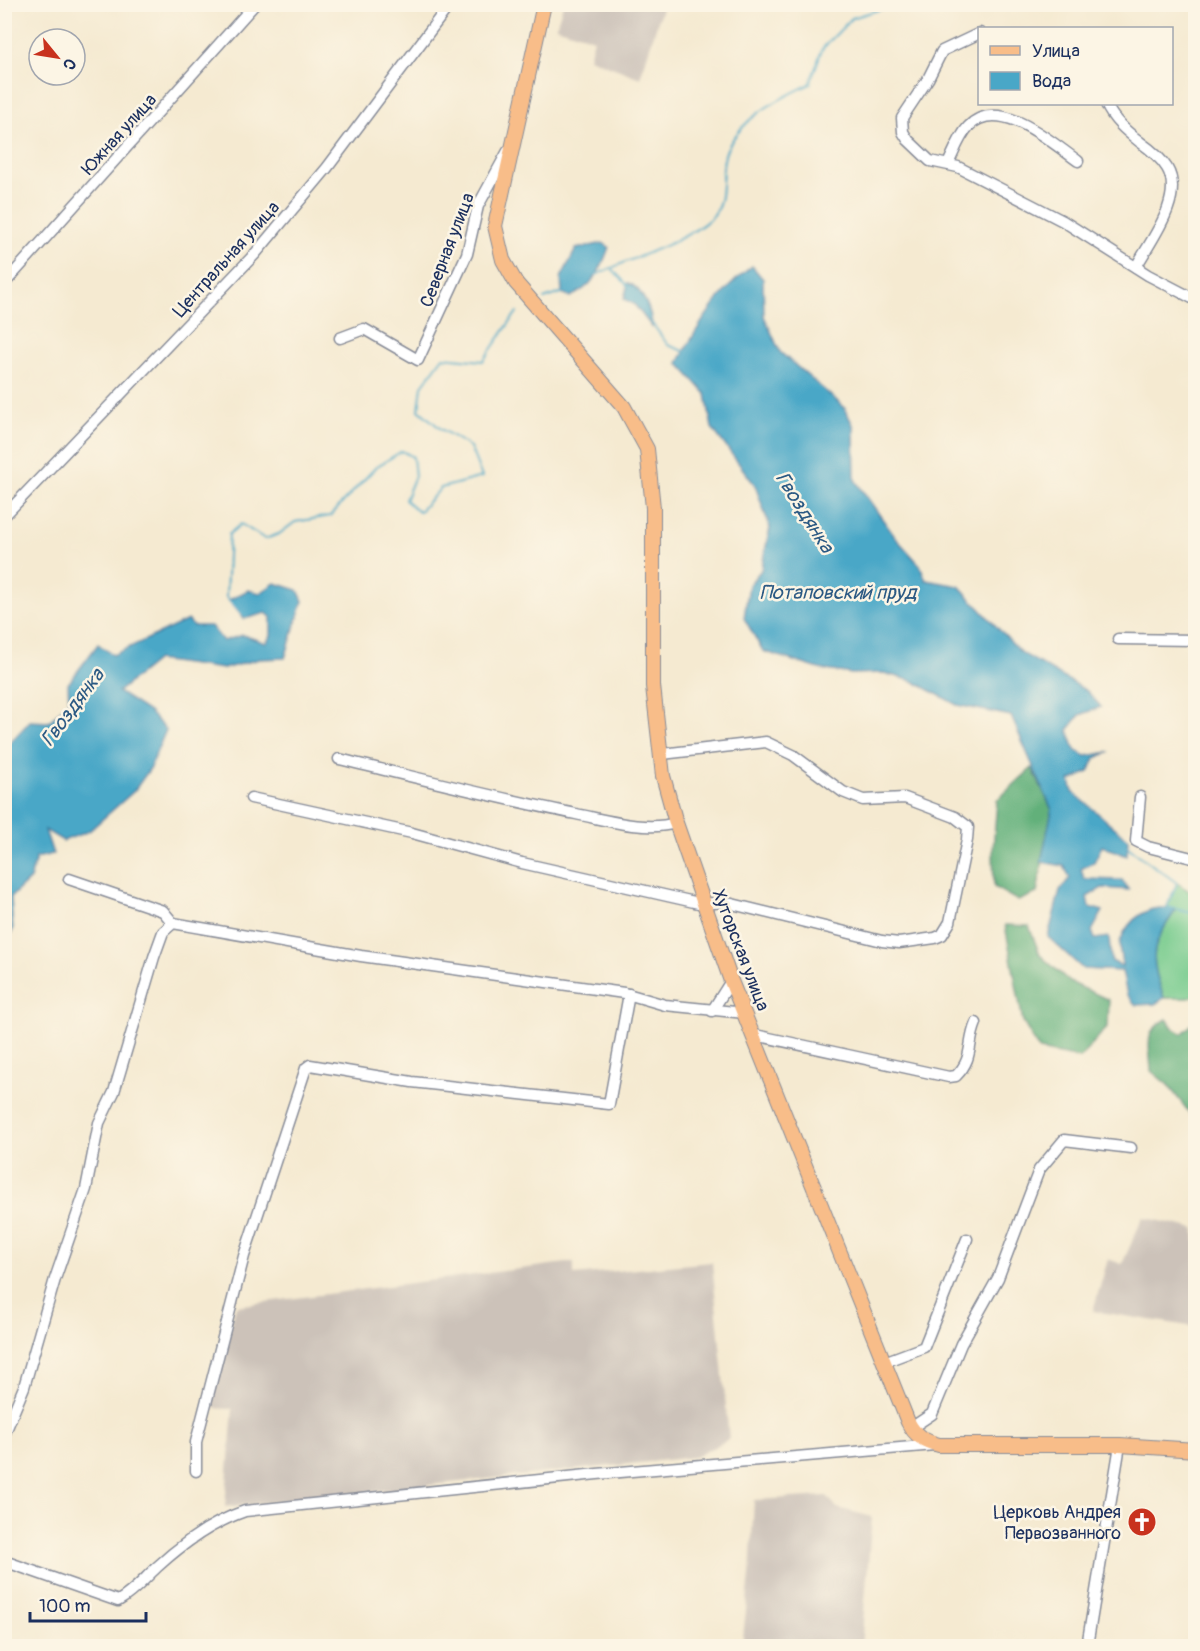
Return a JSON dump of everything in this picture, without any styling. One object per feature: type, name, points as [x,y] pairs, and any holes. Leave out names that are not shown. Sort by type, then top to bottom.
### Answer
[{"type":"main road","name":"Хуторская улица","points":[[544,4],[495,226],[503,260],[526,297],[624,407],[647,449],[653,508],[653,686],[663,776],[703,904],[732,981],[909,1425]]},
{"type":"main road","points":[[909,1425],[925,1441],[939,1445],[1120,1445],[1196,1450]]},
{"type":"street","name":"Южная улица","points":[[4,284],[255,4]]},
{"type":"street","name":"Центральная улица","points":[[4,516],[255,254],[327,168],[450,4]]},
{"type":"street","points":[[978,34],[942,51],[928,79],[902,118],[903,132],[908,140],[930,161],[948,164],[1063,221],[1136,267],[1196,300]]},
{"type":"street","points":[[1107,105],[1117,122],[1158,156],[1168,170],[1172,186],[1169,203],[1136,267]]},
{"type":"street","points":[[948,164],[967,129],[973,123],[994,116],[1008,117],[1023,123],[1078,161]]},
{"type":"street","name":"Северная улица","points":[[340,338],[364,329],[418,360],[467,254],[478,206],[516,138]]},
{"type":"street","points":[[1118,639],[1196,640]]},
{"type":"street","points":[[251,798],[412,833],[522,863],[703,904],[724,902],[882,941],[899,942],[935,938],[942,935],[950,922],[968,827],[955,817],[905,798],[864,801],[843,792],[793,755],[766,742],[662,754]]},
{"type":"street","points":[[339,759],[524,804],[602,819],[661,828],[676,823]]},
{"type":"street","points":[[1140,797],[1137,841],[1148,848],[1196,859]]},
{"type":"street","points":[[69,879],[163,911],[173,923],[361,956],[629,994],[665,1005],[745,1013]]},
{"type":"street","points":[[4,1435],[24,1387],[55,1279],[86,1189],[99,1124],[114,1092],[154,957],[164,932],[173,923]]},
{"type":"street","points":[[712,1011],[732,981]]},
{"type":"street","points":[[196,1471],[196,1442],[244,1256],[306,1068],[310,1065],[412,1082],[609,1104],[629,994]]},
{"type":"street","points":[[755,1035],[950,1077],[956,1076],[969,1059],[972,1032],[976,1023]]},
{"type":"street","points":[[897,1449],[907,1439],[909,1425],[932,1414],[961,1344],[998,1278],[1039,1170],[1064,1140],[1131,1148]]},
{"type":"street","points":[[884,1362],[924,1347],[967,1239]]},
{"type":"street","points":[[4,1561],[118,1601],[129,1595],[183,1545],[228,1517],[245,1511],[597,1474],[939,1445]]},
{"type":"street","points":[[1087,1647],[1120,1445]]},
{"type":"shaded area","points":[[563,5],[663,5],[640,78],[589,58],[594,39],[556,27]]},
{"type":"shaded area","points":[[1143,1217],[1195,1229],[1195,1327],[1093,1311],[1108,1259],[1122,1264]]},
{"type":"shaded area","points":[[574,1262],[574,1275],[712,1262],[729,1439],[695,1457],[225,1507],[233,1409],[209,1408],[236,1306]]},
{"type":"shaded area","points":[[827,1496],[837,1508],[872,1517],[861,1646],[742,1646],[750,1575],[754,1500]]},
{"type":"green space","points":[[1032,768],[1052,810],[1037,893],[1018,901],[994,887],[993,850],[997,800]]},
{"type":"green space","points":[[1177,883],[1195,895],[1195,995],[1188,998],[1164,998],[1154,961],[1155,952],[1161,933],[1176,910],[1167,907]]},
{"type":"green space","points":[[1005,925],[1029,926],[1040,955],[1070,982],[1109,1000],[1108,1026],[1080,1058],[1039,1050],[1023,1022]]},
{"type":"green space","points":[[1167,1019],[1174,1029],[1182,1034],[1195,1021],[1195,1120],[1168,1085],[1151,1071],[1149,1040],[1154,1029]]},
{"type":"water","points":[[603,243],[609,247],[595,277],[585,288],[570,297],[562,293],[561,278],[576,249]]},
{"type":"water","name":"Потаповский пруд","points":[[752,266],[763,279],[764,316],[780,352],[844,407],[854,427],[855,480],[895,537],[920,565],[926,580],[959,586],[1020,652],[1087,691],[1101,707],[1080,715],[1068,730],[1075,750],[1086,756],[1110,752],[1095,758],[1089,772],[1070,781],[1073,792],[1128,839],[1127,856],[1102,846],[1094,862],[1081,869],[1084,879],[1122,880],[1129,890],[1102,888],[1087,897],[1089,907],[1103,911],[1092,931],[1095,939],[1109,937],[1111,961],[1122,966],[1120,942],[1135,919],[1149,910],[1158,908],[1176,910],[1157,943],[1154,961],[1164,998],[1155,1004],[1136,1005],[1127,995],[1122,971],[1083,969],[1048,937],[1060,890],[1070,878],[1064,866],[1041,862],[1052,810],[1011,716],[957,705],[913,681],[884,673],[852,674],[819,669],[763,651],[744,618],[749,585],[761,570],[770,528],[755,485],[712,428],[706,394],[678,363],[719,298]]},
{"type":"water","points":[[628,283],[638,290],[646,302],[652,327],[634,304],[624,299]]},
{"type":"water","points":[[275,583],[298,590],[303,601],[285,658],[259,659],[223,669],[157,660],[118,692],[149,712],[166,730],[149,770],[134,791],[89,831],[63,841],[45,830],[53,854],[36,858],[30,879],[11,897],[13,930],[5,941],[5,748],[30,721],[49,722],[69,701],[68,684],[98,644],[113,655],[188,620],[193,626],[211,626],[223,641],[243,635],[266,643],[271,636],[271,617],[266,613],[244,619],[229,600],[248,590],[260,593]]},
{"type":"waterway","points":[[596,275],[671,243],[711,218],[720,202],[725,155],[735,135],[764,109],[810,84],[822,49],[852,18],[897,4]]},
{"type":"waterway","name":"Гвоздянка","points":[[611,268],[629,287]]},
{"type":"waterway","name":"Гвоздянка","points":[[544,299],[564,292]]},
{"type":"waterway","name":"Гвоздянка","points":[[243,615],[226,597],[229,534],[241,524],[265,539],[279,534],[295,522],[330,516],[376,467],[402,451],[413,457],[415,476],[405,500],[419,512],[441,488],[482,477],[470,447],[441,429],[419,410],[422,386],[443,357],[483,361],[517,312]]},
{"type":"waterway","name":"Гвоздянка","points":[[651,322],[668,345],[686,352]]},
{"type":"waterway","name":"Гвоздянка","points":[[1125,845],[1177,883],[1167,907],[1196,914]]},
{"type":"place","name":"Церковь Андрея Первозванного","points":[[1142,1522]]}]
